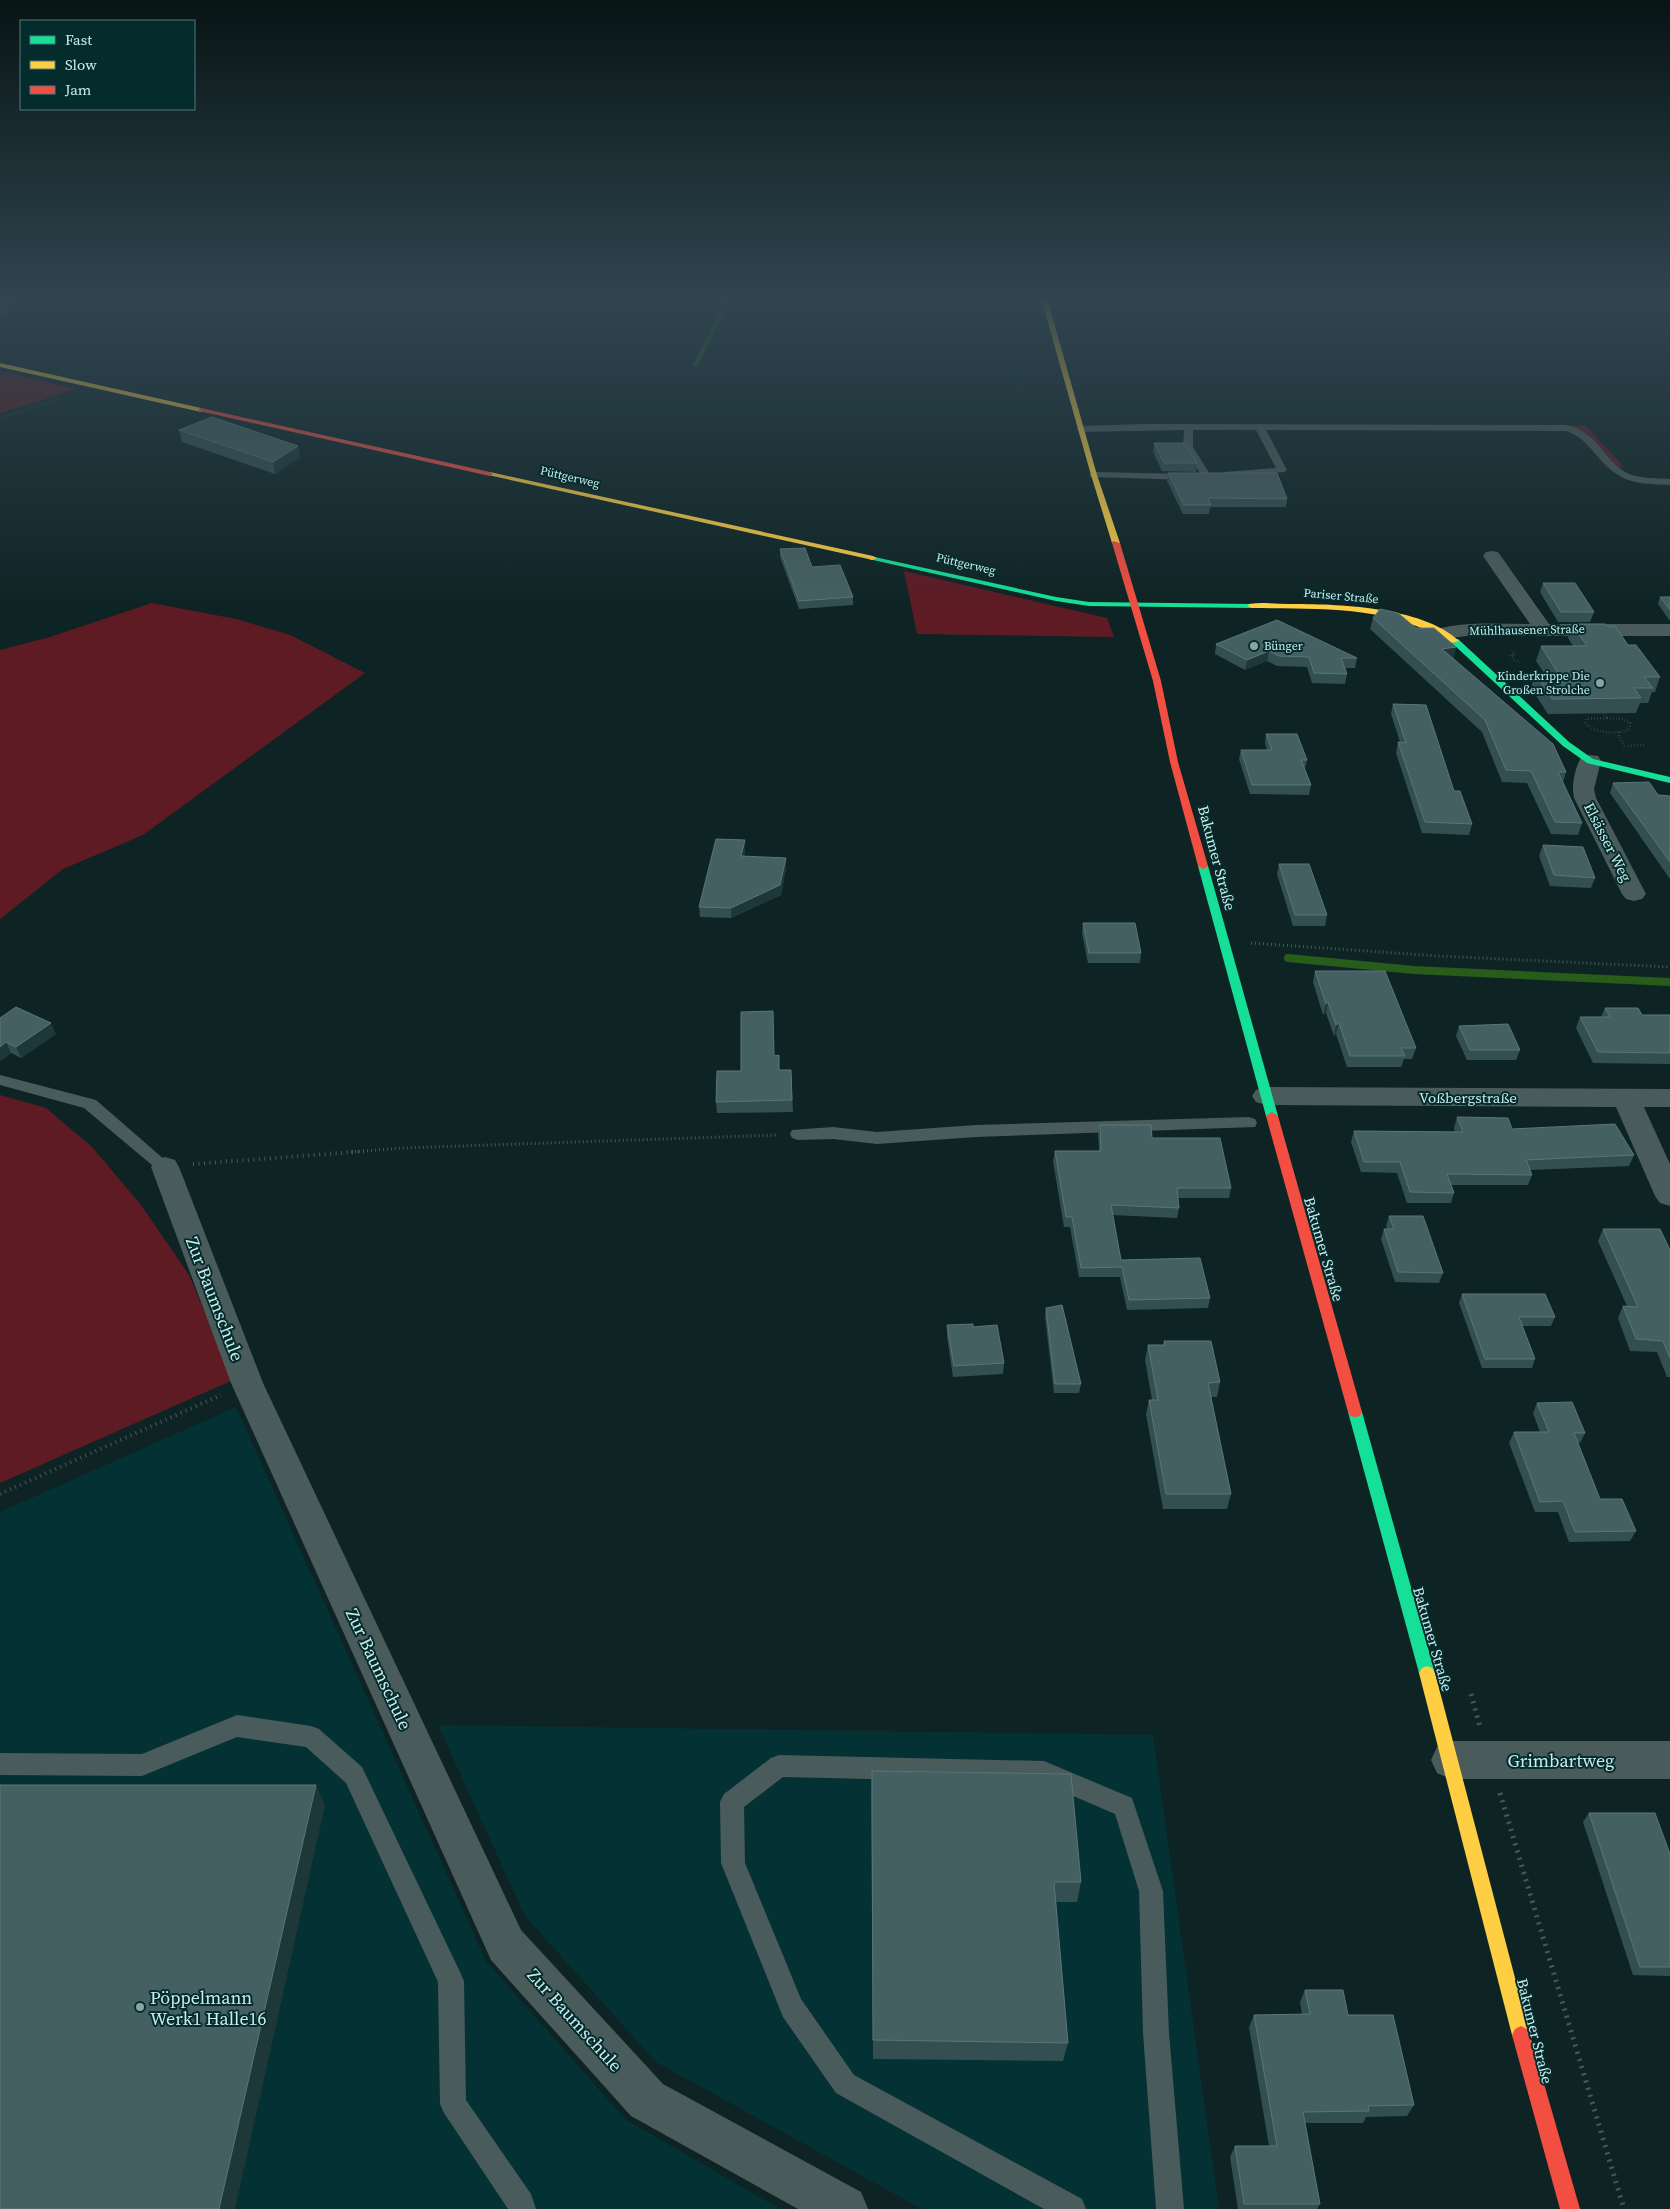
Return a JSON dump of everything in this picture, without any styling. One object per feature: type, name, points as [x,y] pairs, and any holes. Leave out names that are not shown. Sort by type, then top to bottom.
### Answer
[{"type":"main road","name":"Püttgerweg","points":[[162,401],[1056,599],[1089,604],[1136,605]]},
{"type":"main road","name":"Bakumer Straße","points":[[1073,401],[1094,475],[1136,605],[1173,756],[1451,1760],[1533,2083],[1570,2209]]},
{"type":"main road","name":"Pariser Straße","points":[[1136,605],[1358,609],[1425,623],[1444,633],[1508,688],[1566,744],[1590,761],[1670,780]]},
{"type":"street","points":[[1492,556],[1543,629]]},
{"type":"street","name":"Mühlhausener Straße","points":[[1444,633],[1466,630],[1670,630]]},
{"type":"street","name":"Elsässer Weg","points":[[1590,761],[1582,789],[1634,894]]},
{"type":"street","name":"Voßbergstraße","points":[[1266,1096],[1670,1098]]},
{"type":"street","points":[[1626,1098],[1670,1196]]},
{"type":"street","name":"Zur Baumschule","points":[[165,1166],[247,1383],[506,1945],[647,2100],[844,2209]]},
{"type":"street","name":"Grimbartweg","points":[[1451,1760],[1670,1760]]},
{"type":"lane","points":[[1189,428],[1188,446],[1206,476]]},
{"type":"lane","points":[[1094,475],[1206,476],[1282,470],[1260,428]]},
{"type":"lane","points":[[1081,429],[1568,428],[1587,436],[1611,465],[1624,475],[1670,482]]},
{"type":"lane","name":"Zur Baumschule","points":[[0,1080],[90,1104],[165,1166]]},
{"type":"lane","points":[[798,1134],[833,1133],[877,1138],[976,1131],[1249,1123]]},
{"type":"lane","points":[[0,1764],[142,1765],[237,1726],[311,1737],[354,1775],[452,1981],[453,2104],[521,2204],[522,2209]]},
{"type":"lane","points":[[1072,2209],[845,2084],[792,2008],[733,1863],[732,1802],[778,1766],[1044,1772],[1124,1806],[1151,1891],[1156,2033],[1170,2209]]},
{"type":"path","points":[[0,418],[53,401]]},
{"type":"path","points":[[1510,647],[1515,654],[1510,655],[1514,660],[1520,662]]},
{"type":"path","points":[[1602,710],[1607,718]]},
{"type":"path","points":[[1590,718],[1607,718],[1623,719],[1630,723],[1631,727],[1624,732],[1612,732],[1592,729],[1585,722],[1586,719],[1590,718]]},
{"type":"path","points":[[1625,746],[1645,745]]},
{"type":"path","points":[[1224,943],[1284,944],[1320,949],[1670,967]]},
{"type":"path","points":[[165,1166],[403,1148],[798,1134]]},
{"type":"path","points":[[0,1494],[247,1383]]},
{"type":"shaded area","points":[[0,401],[38,401],[0,413]]},
{"type":"shaded area","points":[[1551,425],[1586,426],[1624,467],[1607,468],[1579,436]]},
{"type":"shaded area","points":[[904,571],[1107,618],[1114,637],[917,634]]},
{"type":"shaded area","points":[[152,603],[236,619],[290,635],[365,673],[143,835],[63,869],[0,919],[0,650],[50,637]]},
{"type":"shaded area","points":[[0,1095],[46,1108],[92,1147],[141,1205],[189,1275],[233,1380],[0,1483]]},
{"type":"shaded area","points":[[236,1407],[486,1961],[625,2119],[780,2209],[0,2209],[0,1512]]},
{"type":"shaded area","points":[[438,1725],[1153,1735],[1219,2209],[922,2209],[656,2062],[525,1916]]},
{"type":"building","points":[[212,417],[298,446],[273,462],[179,430]]},
{"type":"building","points":[[1154,443],[1185,443],[1197,463],[1164,463]]},
{"type":"building","points":[[1168,473],[1277,473],[1287,499],[1208,498],[1211,505],[1184,505]]},
{"type":"building","points":[[805,548],[812,567],[840,565],[853,597],[799,601],[780,549]]},
{"type":"building","points":[[1543,583],[1575,583],[1594,612],[1561,612]]},
{"type":"building","points":[[1660,597],[1670,597],[1670,610]]},
{"type":"building","points":[[1380,609],[1398,613],[1416,628],[1434,628],[1456,647],[1442,649],[1553,744],[1566,772],[1558,772],[1582,823],[1555,822],[1531,771],[1506,770],[1485,720],[1373,618]]},
{"type":"building","points":[[1277,620],[1357,658],[1341,658],[1347,674],[1314,673],[1309,657],[1279,656],[1269,651],[1247,660],[1216,644]]},
{"type":"building","points":[[1572,624],[1605,624],[1607,626],[1615,626],[1628,645],[1636,645],[1660,677],[1644,677],[1653,688],[1634,688],[1641,698],[1552,699],[1535,673],[1558,673],[1541,646],[1587,646]]},
{"type":"building","points":[[1393,704],[1426,705],[1454,791],[1460,791],[1472,824],[1425,822],[1398,742],[1406,743]]},
{"type":"building","points":[[1266,734],[1297,734],[1307,760],[1301,760],[1311,785],[1252,785],[1241,750],[1272,750]]},
{"type":"building","points":[[1649,782],[1658,795],[1670,796],[1670,862],[1613,783]]},
{"type":"building","points":[[716,839],[745,840],[741,856],[786,858],[780,885],[731,908],[699,907]]},
{"type":"building","points":[[1543,845],[1583,847],[1595,878],[1554,875]]},
{"type":"building","points":[[1279,864],[1309,864],[1327,915],[1295,915]]},
{"type":"building","points":[[1083,923],[1135,923],[1141,953],[1089,953]]},
{"type":"building","points":[[1315,971],[1385,971],[1416,1048],[1401,1048],[1405,1056],[1350,1056],[1339,1023],[1336,1025],[1328,1002],[1326,1004]]},
{"type":"building","points":[[16,1007],[51,1023],[16,1047],[6,1042],[0,1047],[0,1018]]},
{"type":"building","points":[[1605,1008],[1638,1008],[1642,1015],[1670,1015],[1670,1053],[1598,1052],[1580,1017],[1610,1017]]},
{"type":"building","points":[[773,1011],[774,1056],[779,1055],[779,1070],[791,1070],[792,1100],[716,1102],[717,1071],[741,1071],[741,1012]]},
{"type":"building","points":[[1508,1024],[1520,1050],[1470,1050],[1459,1026]]},
{"type":"building","points":[[1457,1117],[1508,1118],[1512,1129],[1615,1124],[1634,1155],[1526,1160],[1532,1175],[1447,1174],[1454,1193],[1410,1192],[1400,1162],[1364,1162],[1354,1131],[1463,1132]]},
{"type":"building","points":[[1100,1125],[1151,1125],[1152,1138],[1220,1138],[1231,1188],[1177,1188],[1179,1208],[1111,1205],[1121,1260],[1200,1258],[1210,1298],[1129,1300],[1122,1267],[1081,1268],[1072,1217],[1066,1217],[1055,1151],[1101,1151]]},
{"type":"building","points":[[1389,1216],[1423,1216],[1443,1273],[1398,1272],[1384,1229],[1394,1229]]},
{"type":"building","points":[[1603,1229],[1660,1229],[1670,1250],[1670,1358],[1663,1341],[1636,1339],[1623,1306],[1638,1307]]},
{"type":"building","points":[[1462,1294],[1545,1294],[1555,1317],[1519,1317],[1535,1359],[1485,1359]]},
{"type":"building","points":[[1062,1305],[1081,1384],[1055,1384],[1046,1308]]},
{"type":"building","points":[[973,1324],[973,1327],[997,1325],[1004,1363],[954,1366],[947,1325]]},
{"type":"building","points":[[1164,1341],[1211,1341],[1220,1382],[1208,1383],[1231,1494],[1166,1494],[1149,1400],[1158,1400],[1148,1345],[1165,1345]]},
{"type":"building","points":[[1572,1402],[1585,1433],[1574,1433],[1600,1499],[1622,1499],[1636,1531],[1575,1532],[1563,1501],[1540,1502],[1514,1432],[1549,1432],[1537,1403]]},
{"type":"building","points":[[872,1771],[1071,1774],[1081,1882],[1054,1882],[1068,2043],[873,2040]]},
{"type":"building","name":"Pöppelmann Werk1 Halle16","points":[[0,1785],[316,1785],[219,2209],[0,2209]]},
{"type":"building","points":[[1589,1813],[1655,1813],[1670,1854],[1670,1967],[1640,1967]]},
{"type":"building","points":[[1305,1990],[1343,1990],[1348,2015],[1393,2015],[1414,2105],[1368,2106],[1369,2111],[1303,2112],[1320,2204],[1244,2204],[1235,2146],[1277,2146],[1254,2015],[1310,2014]]},
{"type":"waterway","points":[[1288,958],[1414,970],[1670,982]]},
{"type":"traffic: fast","points":[[873,558],[1056,599],[1089,604],[1252,606]]},
{"type":"traffic: fast","points":[[1455,641],[1566,744],[1590,761],[1670,780]]},
{"type":"traffic: fast","points":[[1203,866],[1272,1116]]},
{"type":"traffic: fast","points":[[1355,1412],[1427,1673]]},
{"type":"traffic: slow","points":[[161,401],[201,410]]},
{"type":"traffic: slow","points":[[1073,401],[1116,543]]},
{"type":"traffic: slow","points":[[490,474],[873,558]]},
{"type":"traffic: slow","points":[[1252,606],[1330,607],[1384,613],[1410,619],[1434,628],[1455,641]]},
{"type":"traffic: slow","points":[[1427,1673],[1521,2035]]},
{"type":"traffic: jam","points":[[201,410],[490,474]]},
{"type":"traffic: jam","points":[[1116,543],[1157,681],[1174,762],[1203,866]]},
{"type":"traffic: jam","points":[[1272,1116],[1355,1412]]},
{"type":"traffic: jam","points":[[1521,2035],[1570,2209]]},
{"type":"place","name":"Bünger","points":[[1254,646]]},
{"type":"place","name":"Kinderkrippe Die Großen Strolche","points":[[1600,683]]},
{"type":"place","name":"Pöppelmann Werk1 Halle16","points":[[140,2007]]}]
